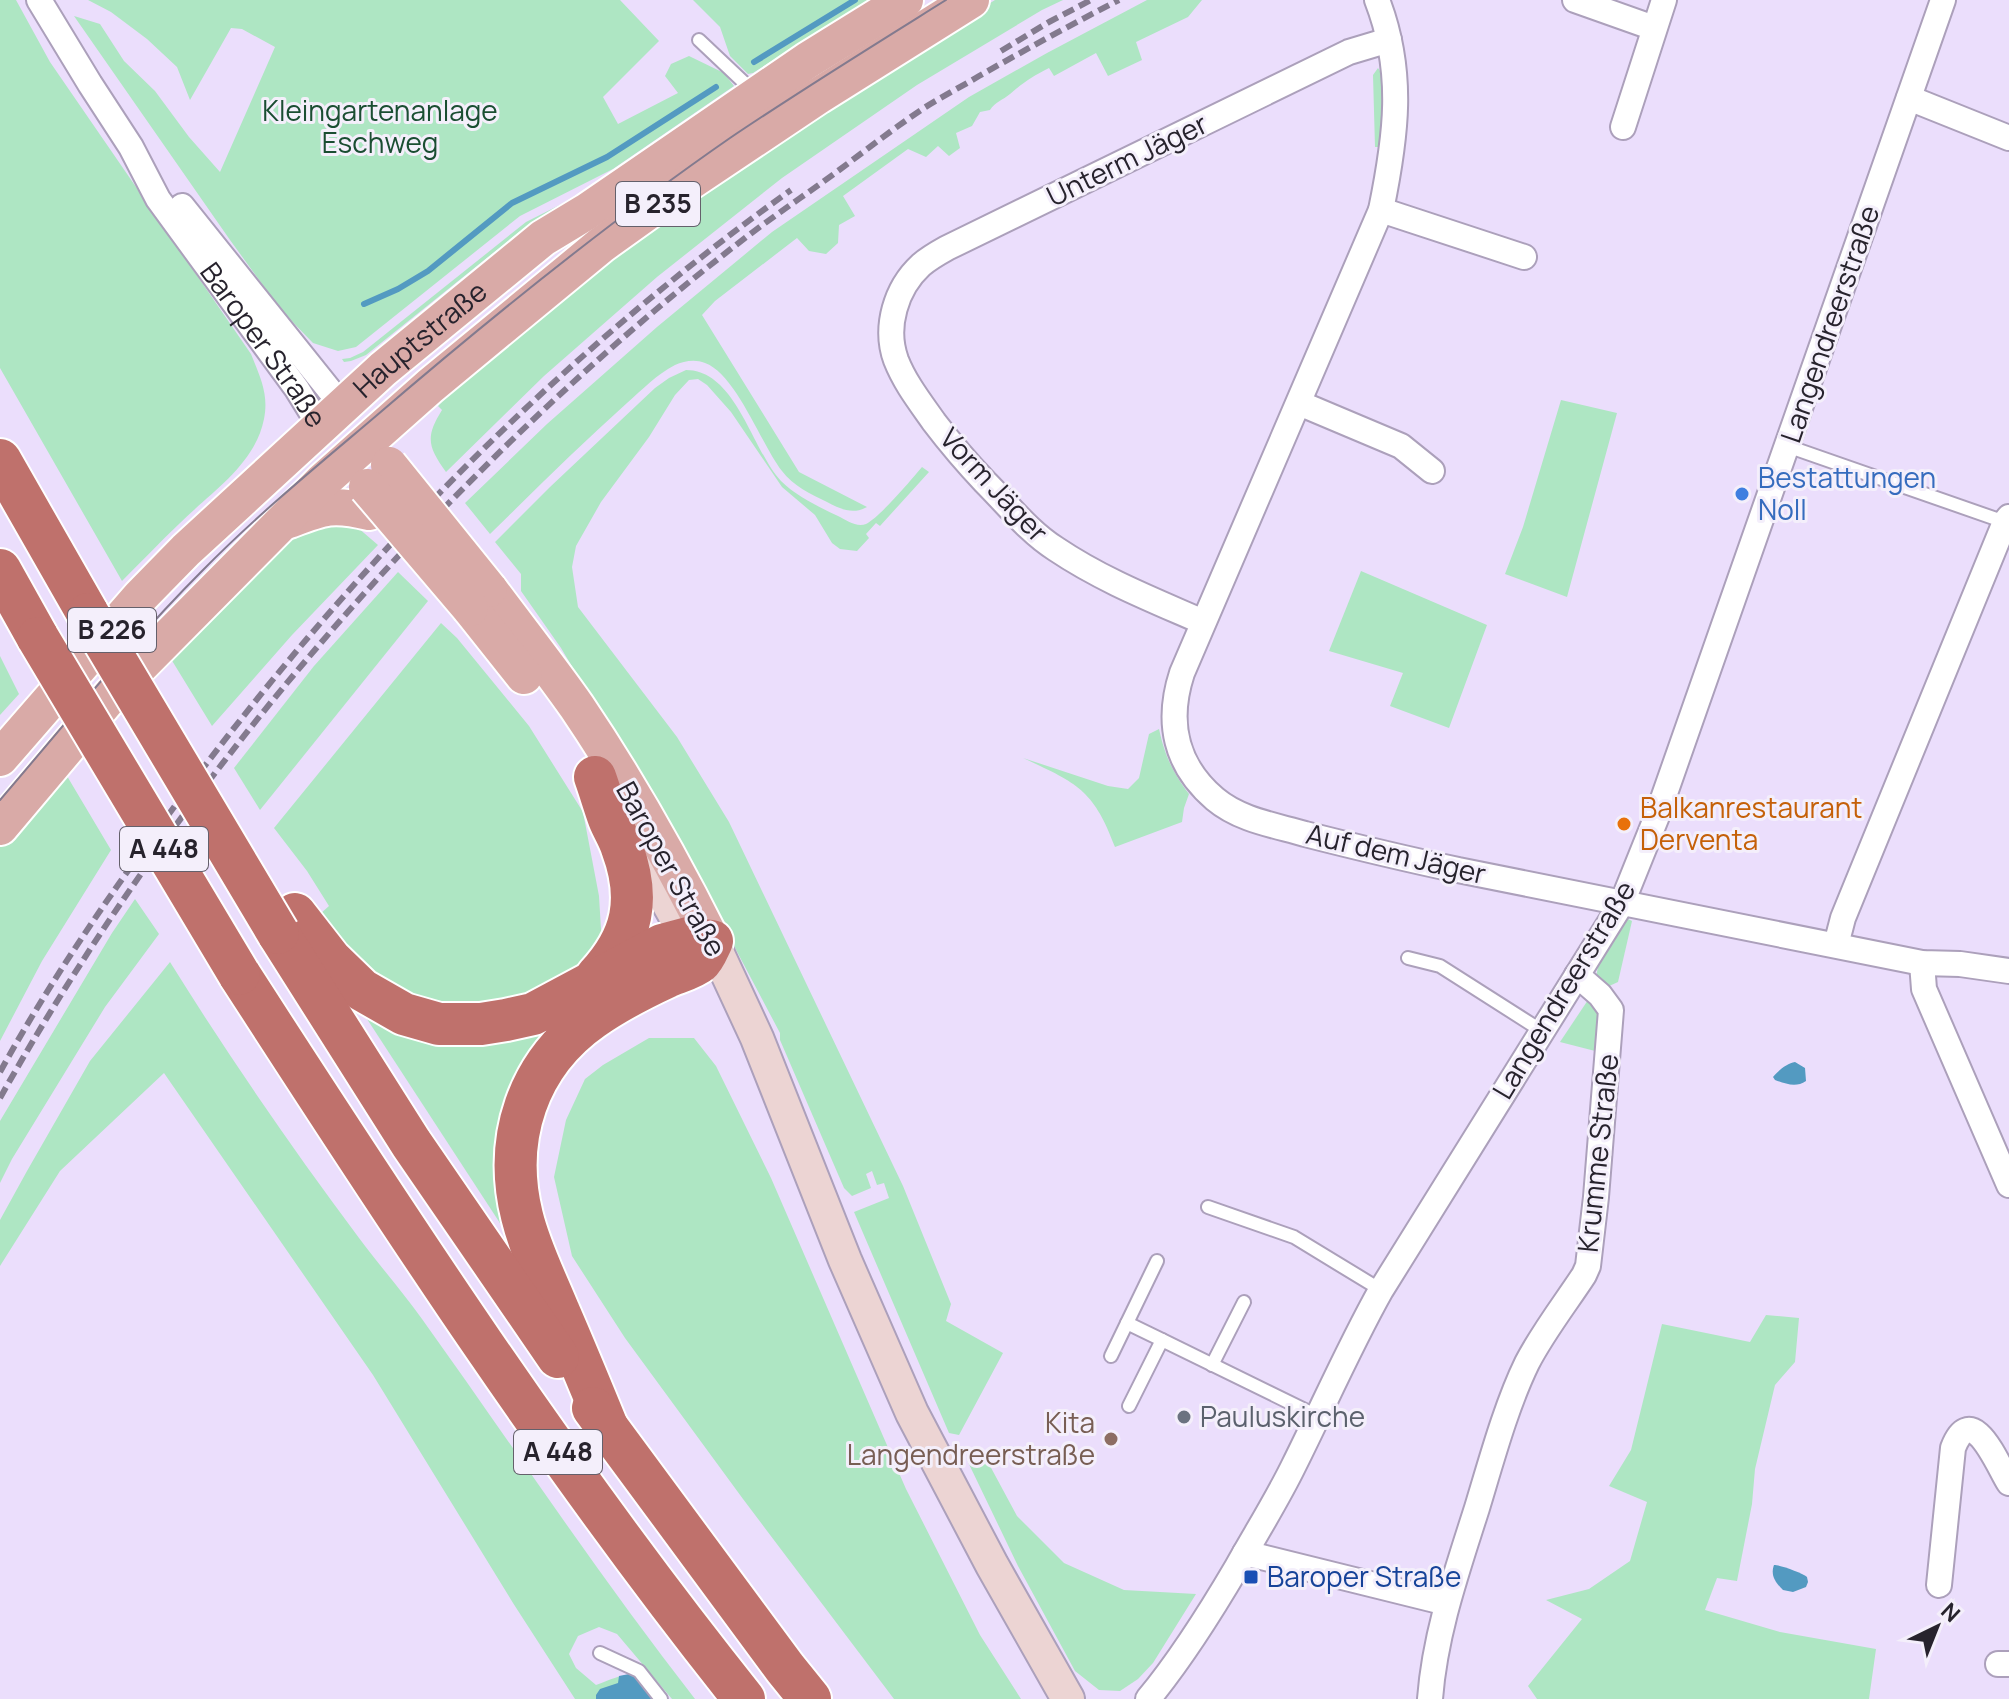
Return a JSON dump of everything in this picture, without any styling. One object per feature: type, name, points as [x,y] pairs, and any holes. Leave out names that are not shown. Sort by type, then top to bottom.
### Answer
[{"type":"highway","name":"A 448","points":[[0,460],[174,760],[287,924],[411,1143],[608,1429],[810,1699]]},
{"type":"highway","points":[[0,570],[21,632]]},
{"type":"highway","name":"A 448","points":[[21,632],[88,723],[239,974],[480,1342],[598,1510],[744,1699]]},
{"type":"highway","points":[[591,983],[611,961],[623,941],[630,923],[632,892],[622,847],[595,777]]},
{"type":"highway","points":[[287,924],[362,990],[404,1014],[439,1024],[481,1024],[533,1014],[662,945],[700,947]]},
{"type":"highway","points":[[608,1429],[537,1261],[522,1214],[515,1162],[520,1125],[536,1080],[549,1058],[582,1026],[700,947]]},
{"type":"main road","name":"Hauptstraße","points":[[0,758],[167,569],[383,369],[543,238],[586,212],[756,94],[905,0]]},
{"type":"main road","name":"Hauptstraße","points":[[371,468],[404,432],[409,413],[430,386],[601,245],[818,96],[971,0]]},
{"type":"main road","name":"Baroper Straße","points":[[332,416],[479,598],[575,705],[681,881],[700,947]]},
{"type":"main road","name":"Baroper Straße","points":[[371,468],[410,466],[427,492],[419,525]]},
{"type":"main road","name":"B 226","points":[[0,827],[112,694],[280,523],[333,506],[371,468]]},
{"type":"main road","name":"Baroper Straße","points":[[479,598],[595,777],[757,1038],[845,1260],[912,1413],[992,1565],[1068,1699]]},
{"type":"street","name":"Baroper Straße","points":[[39,0],[131,147],[170,190],[332,416]]},
{"type":"street","name":"Auf dem Jäger","points":[[1377,0],[1394,63],[1396,101],[1392,155],[1381,210],[1175,693],[1175,730],[1186,765],[1199,784],[1217,801],[1242,817],[1375,853],[1922,963],[1960,964],[2009,971]]},
{"type":"street","points":[[1575,0],[1654,28]]},
{"type":"street","points":[[1623,127],[1664,0]]},
{"type":"street","name":"Langendreerstraße","points":[[1148,1699],[1166,1678],[1211,1611],[1293,1467],[1364,1319],[1622,903],[1660,807],[1943,0]]},
{"type":"street","name":"Unterm Jäger","points":[[893,313],[902,289],[917,268],[947,248],[1349,52],[1389,40]]},
{"type":"street","points":[[1909,98],[2009,138]]},
{"type":"street","points":[[1381,210],[1524,257]]},
{"type":"street","name":"Vorm Jäger","points":[[893,313],[891,329],[894,351],[916,397],[958,453],[1024,522],[1056,549],[1110,582],[1203,622]]},
{"type":"street","points":[[1299,403],[1401,446],[1432,471]]},
{"type":"street","points":[[1836,945],[1843,918],[2007,520]]},
{"type":"street","points":[[1922,963],[1924,989],[2009,1185]]},
{"type":"street","name":"Krumme Straße","points":[[1430,1699],[1439,1633],[1447,1603],[1519,1382],[1529,1360],[1588,1266],[1611,1010],[1600,995],[1577,975]]},
{"type":"street","points":[[1939,1585],[1953,1448],[1962,1431],[1971,1430],[1985,1440],[2009,1483]]},
{"type":"street","points":[[1245,1553],[1447,1603]]},
{"type":"lane","points":[[699,40],[756,94]]},
{"type":"lane","points":[[1787,446],[2007,520]]},
{"type":"lane","points":[[1408,958],[1440,966],[1542,1031]]},
{"type":"lane","points":[[1208,1207],[1294,1237],[1381,1290]]},
{"type":"lane","points":[[1111,1356],[1157,1261]]},
{"type":"lane","points":[[1212,1365],[1244,1302]]},
{"type":"lane","points":[[1127,1323],[1317,1416]]},
{"type":"lane","points":[[1129,1406],[1162,1340]]},
{"type":"lane","points":[[600,1653],[639,1671],[661,1699]]},
{"type":"green space","points":[[0,0],[16,0],[50,62],[251,354],[264,394],[264,419],[259,435],[241,464],[122,581],[0,368]]},
{"type":"green space","name":"Kleingartenanlage Eschweg","points":[[88,0],[620,0],[659,41],[603,97],[618,124],[678,93],[665,76],[671,64],[689,56],[724,73],[734,86],[613,169],[520,216],[356,347],[338,351],[313,343],[281,310],[74,16],[100,24],[124,61],[155,91],[220,172],[275,47],[242,29],[231,28],[190,100],[177,67],[147,39],[111,12]]},
{"type":"green space","points":[[693,0],[869,0],[748,74],[730,56],[720,27]]},
{"type":"green space","points":[[995,0],[1063,0],[917,85],[782,178],[657,277],[544,376],[446,472],[435,456],[431,442],[433,428],[442,410],[438,406],[478,361],[596,263],[828,104]]},
{"type":"green space","points":[[1147,0],[1202,0],[1188,17],[1136,42],[1142,60],[1108,76],[1096,53],[1054,76],[1049,68],[990,110],[980,112],[972,126],[956,133],[960,148],[949,156],[938,146],[926,157],[908,149],[843,196],[855,216],[839,225],[838,243],[826,254],[809,251],[797,238],[715,301],[702,315],[799,472],[867,507],[857,511],[842,509],[791,481],[774,459],[727,381],[705,363],[693,361],[675,365],[650,382],[490,534],[465,503],[547,424],[772,232],[969,97]]},
{"type":"green space","points":[[1378,68],[1384,84],[1385,106],[1381,147],[1375,147],[1373,75]]},
{"type":"green space","points":[[734,96],[733,102],[619,180],[523,229],[366,355],[344,362],[342,359],[363,352],[526,222],[627,171]]},
{"type":"green space","points":[[686,370],[703,373],[718,383],[730,397],[781,481],[808,501],[852,523],[866,524],[895,498],[922,467],[929,472],[880,526],[876,523],[866,534],[869,538],[857,551],[840,549],[832,543],[815,515],[782,487],[731,412],[707,385],[698,379],[689,380],[675,395],[649,437],[601,502],[576,546],[572,567],[578,607],[677,737],[729,822],[903,1186],[951,1304],[946,1321],[1003,1353],[959,1435],[949,1433],[854,1212],[889,1198],[884,1183],[877,1185],[872,1171],[866,1174],[871,1188],[852,1196],[844,1188],[780,1040],[780,1033],[697,876],[561,648],[521,591],[521,574],[495,542],[655,388]]},
{"type":"green space","points":[[1561,400],[1617,413],[1567,597],[1505,574],[1523,527]]},
{"type":"green space","points":[[324,522],[357,527],[378,545],[292,635],[212,726],[171,659],[304,529]]},
{"type":"green space","points":[[1361,571],[1487,625],[1449,728],[1390,706],[1403,673],[1329,651]]},
{"type":"green space","points":[[398,572],[428,601],[260,810],[234,768],[314,666]]},
{"type":"green space","points":[[441,623],[457,638],[529,726],[583,812],[599,896],[602,946],[584,968],[547,989],[476,1008],[431,1002],[381,981],[329,929],[320,914],[329,906],[274,828]]},
{"type":"green space","points":[[0,656],[19,694],[0,715]]},
{"type":"green space","points":[[1159,729],[1170,763],[1189,794],[1182,822],[1115,847],[1099,813],[1081,790],[1057,774],[1023,758],[1108,786],[1128,789],[1139,778],[1149,734]]},
{"type":"green space","points":[[64,771],[111,850],[42,961],[0,1041],[0,847]]},
{"type":"green space","points":[[135,899],[159,934],[105,1007],[0,1183],[0,1121]]},
{"type":"green space","points":[[1628,919],[1632,921],[1618,982],[1607,987],[1596,977],[1598,967]]},
{"type":"green space","points":[[170,962],[310,1170],[422,1319],[590,1558],[695,1699],[672,1699],[617,1634],[599,1627],[578,1636],[569,1654],[576,1668],[596,1685],[624,1675],[630,1676],[641,1682],[655,1699],[575,1699],[373,1375],[164,1073],[60,1171],[0,1266],[0,1220],[27,1171],[90,1061]]},
{"type":"green space","points":[[354,999],[563,1022],[513,1243]]},
{"type":"green space","points":[[1588,1000],[1596,1006],[1599,1052],[1560,1042]]},
{"type":"green space","points":[[649,1038],[694,1038],[716,1066],[771,1178],[906,1489],[980,1635],[1021,1699],[894,1699],[625,1338],[572,1256],[554,1177],[566,1120],[585,1079]]},
{"type":"green space","points":[[1766,1315],[1799,1318],[1795,1362],[1775,1385],[1755,1469],[1752,1504],[1737,1581],[1717,1578],[1705,1610],[1780,1632],[1876,1649],[1869,1699],[1537,1699],[1528,1686],[1582,1619],[1546,1600],[1589,1589],[1630,1561],[1647,1502],[1609,1486],[1631,1450],[1662,1324],[1750,1342]]},
{"type":"green space","points":[[969,1450],[982,1451],[1017,1516],[1064,1563],[1124,1590],[1196,1594],[1153,1663],[1138,1679],[1120,1691],[1099,1690],[1075,1671],[1018,1566],[967,1460]]},
{"type":"water","points":[[1795,1062],[1805,1068],[1806,1081],[1795,1085],[1775,1080],[1773,1077],[1780,1070]]},
{"type":"water","points":[[1774,1565],[1807,1577],[1806,1587],[1793,1592],[1783,1590],[1773,1576]]},
{"type":"water","points":[[629,1674],[652,1699],[596,1699],[600,1689],[618,1683],[619,1676]]},
{"type":"waterway","points":[[754,62],[855,0]]},
{"type":"waterway","points":[[364,304],[428,271],[512,203],[607,157],[716,87]]},
{"type":"tram line","points":[[0,800],[176,597],[266,510],[419,379],[549,272],[638,204],[730,138],[946,0]]},
{"type":"railway","points":[[1001,51],[1091,0]]},
{"type":"railway","points":[[0,1098],[44,1022],[140,875],[245,734],[359,600],[494,458],[612,348],[694,278],[768,221],[924,108],[1119,0]]},
{"type":"railway","points":[[0,1072],[79,942],[166,818],[303,643],[377,560],[453,479],[533,401],[616,327],[791,190]]},
{"type":"place","name":"Bestattungen Noll","points":[[1742,494]]},
{"type":"place","name":"Balkanrestaurant Derventa","points":[[1624,824]]},
{"type":"place","name":"Pauluskirche","points":[[1184,1417]]},
{"type":"place","name":"Kita Langendreerstraße","points":[[1111,1439]]},
{"type":"place","name":"Baroper Straße","points":[[1251,1577]]}]
